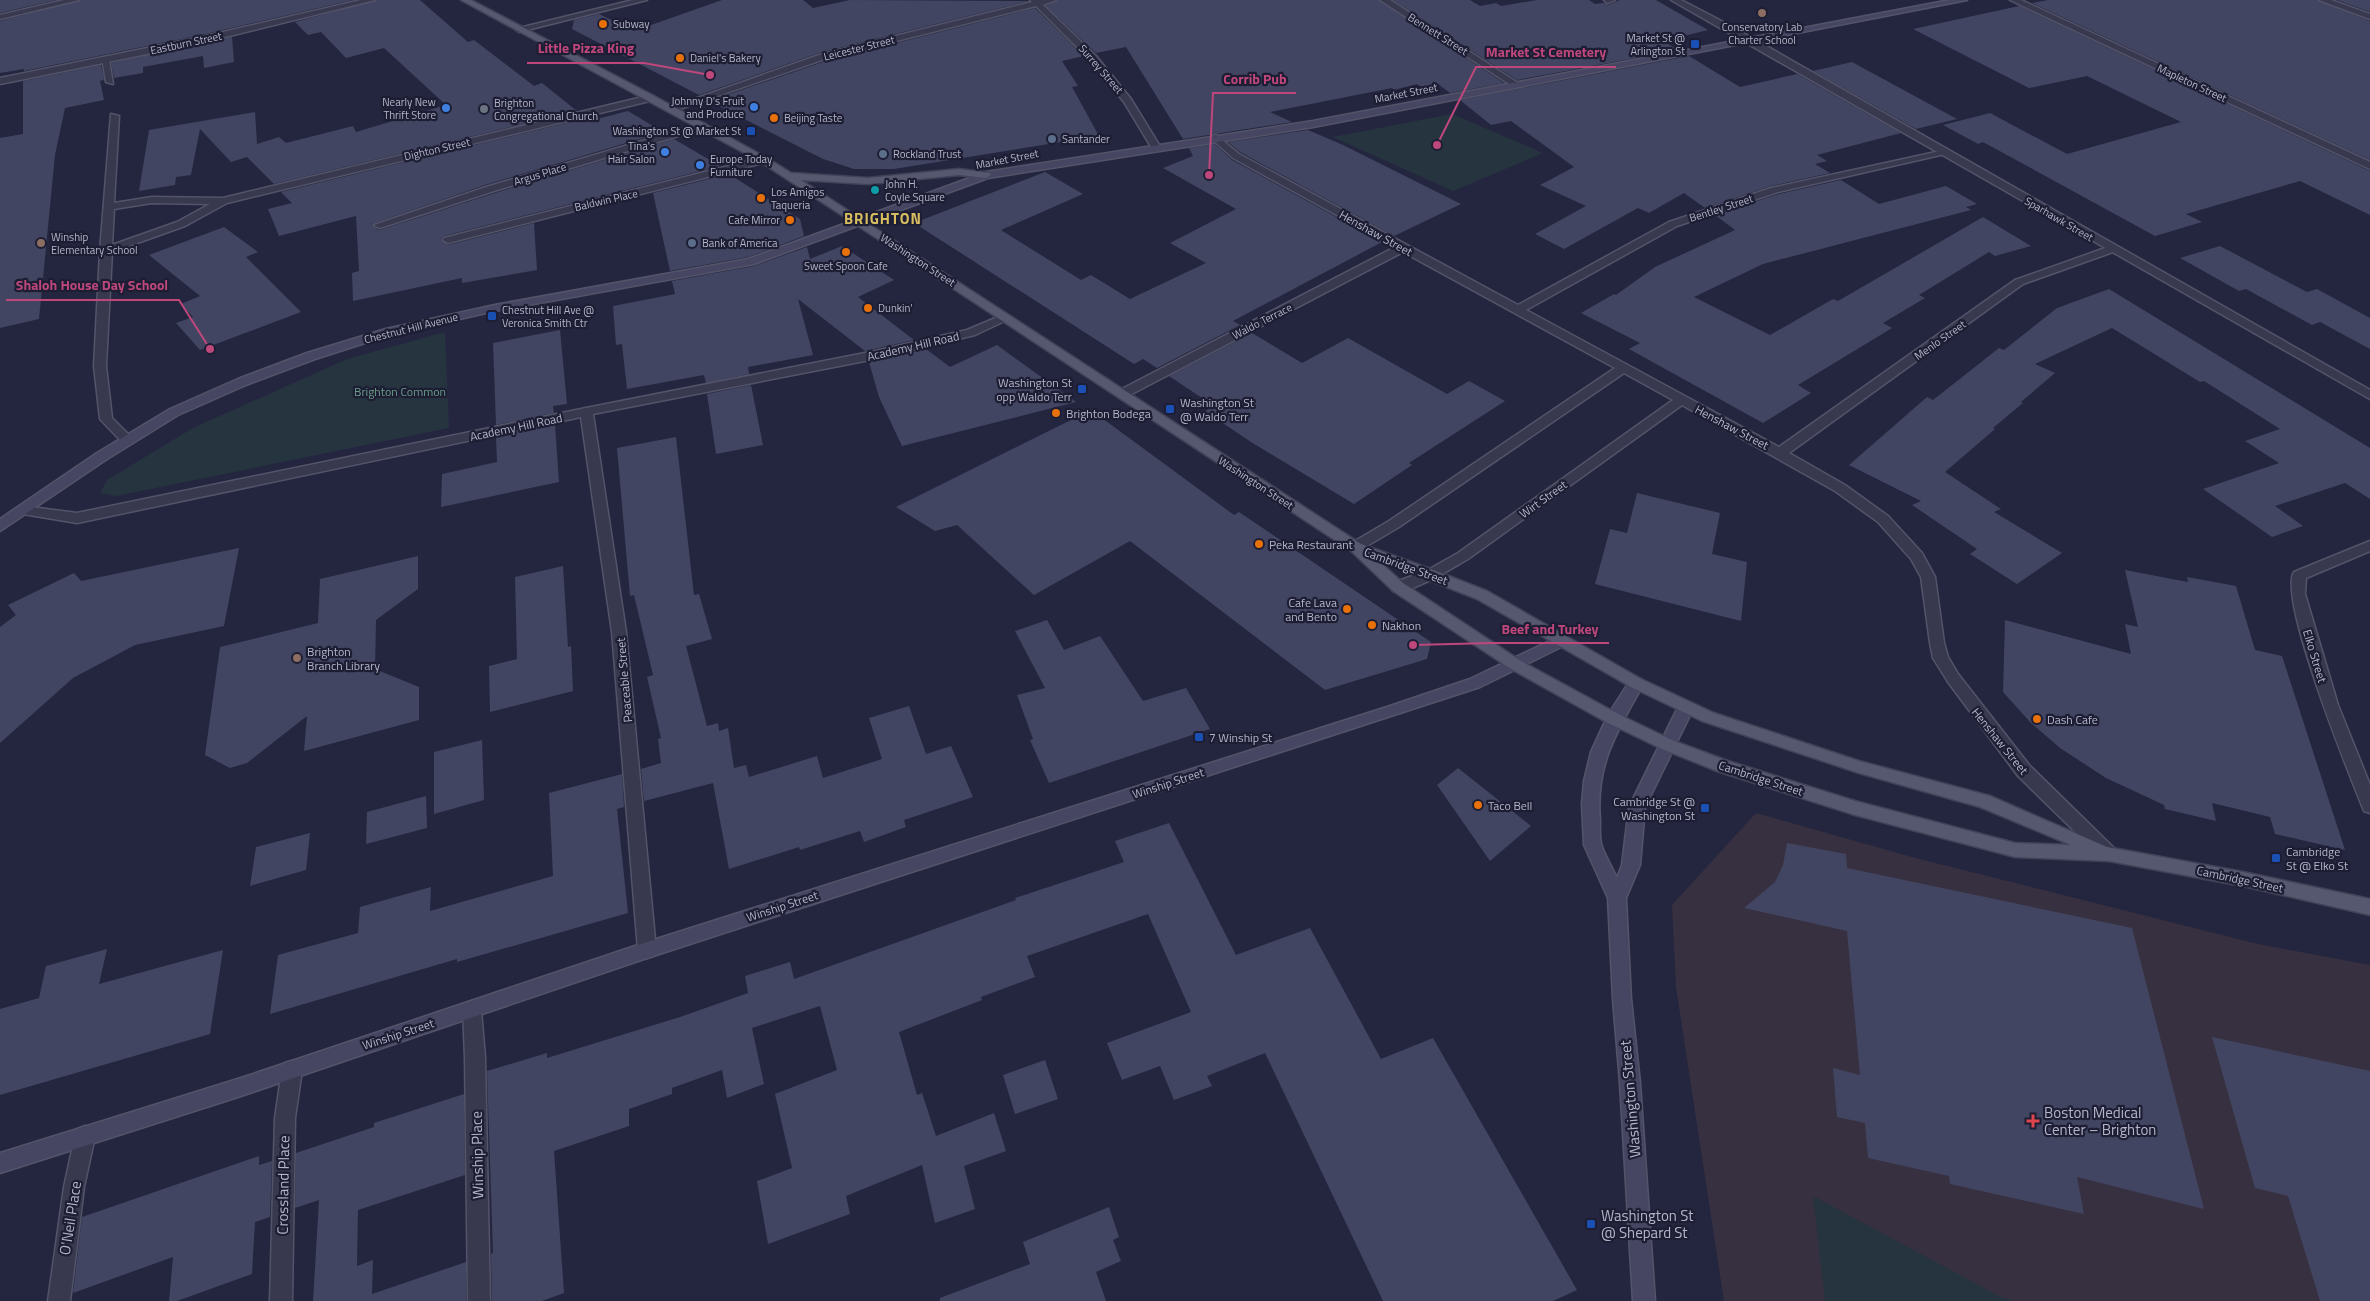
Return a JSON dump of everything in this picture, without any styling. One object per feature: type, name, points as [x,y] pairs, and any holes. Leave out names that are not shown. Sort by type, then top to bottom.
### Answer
[{"type":"main road","name":"Washington Street","points":[[465,0],[652,98],[764,160],[1355,547]]},
{"type":"main road","name":"Market Street","points":[[858,222],[986,175],[1313,124],[1963,0]]},
{"type":"main road","points":[[787,175],[868,181],[959,172],[986,175]]},
{"type":"main road","name":"Chestnut Hill Avenue","points":[[0,526],[128,440],[174,412],[242,382],[351,343],[448,318],[740,264],[767,256],[858,222]]},
{"type":"main road","name":"Cambridge Street","points":[[1355,547],[1431,574],[1482,596],[1636,683],[1686,707],[1741,728],[1860,767],[1984,801],[2109,854]]},
{"type":"main road","name":"Cambridge Street","points":[[1355,547],[1398,587],[1516,664],[1614,719],[1668,745],[1723,766],[1855,808],[2015,850],[2109,854],[2243,879],[2370,907]]},
{"type":"main road","name":"Winship Street","points":[[0,1163],[292,1070],[647,950],[1390,712],[1475,683],[1560,641]]},
{"type":"main road","name":"Washington Street","points":[[1636,683],[1614,719],[1599,752],[1590,804],[1593,845],[1618,898],[1622,999],[1630,1083],[1643,1301]]},
{"type":"main road","name":"Washington Street","points":[[1618,898],[1631,865],[1637,807],[1686,707]]},
{"type":"street","points":[[0,17],[75,0]]},
{"type":"street","name":"Eastburn Street","points":[[0,81],[105,60],[371,0]]},
{"type":"street","points":[[519,29],[643,0]]},
{"type":"street","name":"Leicester Street","points":[[670,109],[824,56],[1036,2],[1052,0]]},
{"type":"street","name":"Bennett Street","points":[[1384,0],[1517,85]]},
{"type":"street","name":"Sparhawk Street","points":[[1675,0],[2370,395]]},
{"type":"street","name":"Mapleton Street","points":[[2014,0],[2370,166]]},
{"type":"street","points":[[2323,0],[2370,16]]},
{"type":"street","name":"Surrey Street","points":[[1036,2],[1092,58],[1124,96],[1156,148]]},
{"type":"street","points":[[105,60],[110,82]]},
{"type":"street","name":"Dighton Street","points":[[110,207],[152,200],[223,201],[652,98]]},
{"type":"street","points":[[114,116],[100,366],[106,419],[128,440]]},
{"type":"street","name":"Argus Place","points":[[379,225],[490,189],[702,126]]},
{"type":"street","name":"Henshaw Street","points":[[1216,138],[1236,156],[1780,453],[1840,488],[1883,520],[1917,556],[1928,578],[1939,651],[1953,678],[2024,771],[2109,854]]},
{"type":"street","name":"Bentley Street","points":[[1518,310],[1673,224],[1775,190],[1942,152]]},
{"type":"street","name":"Baldwin Place","points":[[448,240],[764,160]]},
{"type":"street","name":"Dighton Street","points":[[105,251],[181,224],[223,201]]},
{"type":"street","name":"Waldo Terrace","points":[[1122,394],[1402,248]]},
{"type":"street","name":"Menlo Street","points":[[1780,453],[2019,282],[2112,249]]},
{"type":"street","name":"Academy Hill Road","points":[[23,510],[77,518],[586,412],[875,355],[971,333],[1005,317]]},
{"type":"street","points":[[1355,547],[1394,524],[1624,367]]},
{"type":"street","name":"Wirt Street","points":[[1398,587],[1431,574],[1463,556],[1681,400]]},
{"type":"street","name":"Peaceable Street","points":[[586,412],[590,426],[620,632],[647,950]]},
{"type":"street","name":"Elko Street","points":[[2370,546],[2299,575],[2298,594],[2330,705],[2370,806]]},
{"type":"street","name":"Winship Place","points":[[472,1010],[475,1057],[479,1301]]},
{"type":"street","name":"Crossland Place","points":[[281,1301],[285,1118],[292,1070]]},
{"type":"street","name":"O'Neil Place","points":[[59,1301],[74,1187],[85,1136]]},
{"type":"shaded area","name":"Boston Medical Center – Brighton","points":[[1756,813],[1919,859],[2258,944],[2370,965],[2370,1301],[1724,1301],[1676,987],[1672,905]]},
{"type":"green space","points":[[1452,114],[1543,153],[1453,191],[1333,137]]},
{"type":"green space","name":"Brighton Common","points":[[445,332],[449,428],[116,496],[100,493],[107,480],[193,428],[347,359]]},
{"type":"green space","points":[[1813,1196],[1999,1296],[2013,1301],[1825,1301]]},
{"type":"building","points":[[0,0],[56,0],[0,13]]},
{"type":"building","points":[[81,0],[353,0],[201,35],[24,71],[24,69],[0,73],[0,21]]},
{"type":"building","points":[[377,0],[420,0],[468,42],[474,40],[534,86],[542,83],[577,111],[274,184],[247,157],[231,162],[200,129],[191,175],[176,177],[175,185],[139,191],[149,130],[255,112],[257,144],[279,137],[286,143],[353,126],[356,132],[446,105],[384,48],[346,58],[321,32],[308,35],[295,22]]},
{"type":"building","points":[[722,0],[803,0],[813,8],[850,0],[1029,1],[819,53],[699,95],[572,29],[574,20],[599,14],[634,31]]},
{"type":"building","points":[[1058,0],[1378,0],[1504,83],[1450,93],[1438,84],[1421,87],[1417,84],[1394,90],[1392,88],[1270,112],[1292,122],[1183,139],[1126,47],[1096,53],[1046,6]]},
{"type":"building","points":[[1393,0],[1470,0],[1480,6],[1496,3],[1501,6],[1537,0],[1589,0],[1595,4],[1604,3],[1608,5],[1620,0],[1656,0],[1708,30],[1663,41],[1678,50],[1517,80]]},
{"type":"building","points":[[2048,0],[2317,0],[2370,21],[2370,160],[2032,3]]},
{"type":"building","points":[[2337,0],[2370,0],[2370,12]]},
{"type":"building","points":[[2019,6],[2370,171],[2370,215],[2300,181],[2186,214],[2202,222],[2155,236],[1983,142],[1978,144],[1943,125],[1990,113],[2067,154],[2181,122],[2087,76],[2029,88],[1913,29]]},
{"type":"building","points":[[1035,8],[1084,56],[1062,61],[1078,86],[1072,87],[1099,136],[894,169],[854,169],[823,159],[709,101],[826,61]]},
{"type":"building","points":[[232,37],[234,62],[204,68],[203,56],[143,67],[143,73],[114,78],[111,63]]},
{"type":"building","points":[[1689,56],[1740,87],[1797,74],[1901,133],[1817,155],[1827,161],[1815,164],[1830,173],[1771,186],[1705,208],[1684,193],[1649,213],[1638,208],[1564,249],[1535,234],[1586,206],[1540,185],[1574,167],[1511,121],[1491,125],[1460,100]]},
{"type":"building","points":[[1852,62],[1957,119],[1916,129],[1813,71]]},
{"type":"building","points":[[101,65],[104,80],[100,81],[104,100],[65,108],[55,155],[39,319],[0,328],[0,138],[23,134],[23,81]]},
{"type":"building","points":[[628,111],[663,132],[485,185],[372,224],[378,230],[383,229],[674,139],[720,166],[444,236],[441,239],[448,245],[534,223],[537,270],[462,283],[462,278],[353,301],[352,273],[359,271],[356,216],[279,236],[268,209],[292,203],[281,192],[587,118],[589,121]]},
{"type":"building","points":[[1308,130],[1343,145],[1461,204],[1394,236],[1240,152],[1228,142]]},
{"type":"building","points":[[1215,144],[1232,160],[1382,242],[1233,321],[1240,325],[1157,368],[1143,359],[1134,364],[914,223],[1045,172],[1083,194],[1001,230],[1081,280],[1091,275],[1130,299],[1206,263],[1170,243],[1236,209],[1163,168],[1193,156],[1189,148]]},
{"type":"building","points":[[729,174],[800,219],[804,236],[748,257],[670,271],[653,193]]},
{"type":"building","points":[[1841,180],[1879,204],[1946,186],[1977,204],[1966,207],[1971,210],[1763,264],[1694,297],[1770,335],[1833,299],[1838,301],[1983,217],[2031,246],[1995,256],[1989,252],[1919,295],[1925,298],[1883,323],[1892,328],[1798,385],[1811,393],[1763,423],[1629,349],[1640,343],[1581,313],[1614,294],[1616,295],[1655,267],[1735,230],[1715,215],[1779,194]]},
{"type":"building","points":[[224,227],[258,252],[246,257],[301,312],[200,350],[176,323],[193,317],[181,304],[200,296],[149,255]]},
{"type":"building","points":[[842,246],[894,280],[858,297],[914,340],[865,351],[798,299],[813,355],[748,367],[749,374],[706,383],[704,375],[627,389],[622,344],[616,345],[613,306],[675,294],[672,281],[754,266],[807,247],[810,259]]},
{"type":"building","points":[[2220,246],[2307,292],[2317,289],[2370,318],[2370,349],[2320,322],[2312,325],[2246,289],[2239,291],[2180,258]]},
{"type":"building","points":[[2109,289],[2370,448],[2370,499],[2345,483],[2275,506],[2303,526],[2272,537],[2203,489],[2279,463],[2245,441],[2280,429],[2204,381],[2200,382],[2112,328],[2035,364],[2055,373],[1945,472],[2001,509],[1994,512],[2062,553],[2017,584],[1970,554],[1977,549],[1912,505],[1921,501],[1849,465],[1927,397],[1933,400],[1999,348],[2004,350],[2057,308]]},
{"type":"building","points":[[560,330],[567,404],[553,406],[554,413],[496,425],[493,343]]},
{"type":"building","points":[[1252,333],[1302,363],[1348,338],[1447,394],[1469,381],[1505,401],[1409,463],[1412,465],[1354,504],[1251,442],[1205,411],[1214,406],[1169,376]]},
{"type":"building","points":[[997,345],[1076,402],[902,446],[879,397],[869,362],[926,349],[950,367]]},
{"type":"building","points":[[751,385],[763,445],[716,454],[707,394]]},
{"type":"building","points":[[1091,410],[1234,515],[1239,512],[1431,642],[1427,659],[1325,690],[1130,541],[1034,595],[957,525],[935,531],[896,507]]},
{"type":"building","points":[[555,424],[559,482],[441,507],[442,474],[497,462],[496,437]]},
{"type":"building","points":[[676,437],[694,595],[699,594],[712,639],[686,646],[707,726],[718,723],[719,731],[728,728],[734,768],[746,765],[749,777],[817,756],[823,778],[882,759],[869,718],[909,706],[926,754],[951,746],[973,797],[904,820],[906,827],[864,842],[860,831],[800,850],[799,847],[729,869],[713,783],[644,801],[641,769],[661,763],[658,739],[661,738],[647,677],[653,675],[634,595],[630,596],[617,448]]},
{"type":"building","points":[[1637,493],[1720,513],[1712,554],[1747,562],[1741,621],[1595,584],[1610,529],[1627,533]]},
{"type":"building","points":[[239,548],[224,626],[135,645],[73,678],[0,743],[0,627],[16,615],[8,605],[74,573],[81,581]]},
{"type":"building","name":"Brighton Branch Library","points":[[418,556],[418,589],[376,620],[375,669],[419,687],[419,720],[304,751],[307,716],[247,763],[230,768],[205,755],[220,647],[318,623],[320,579]]},
{"type":"building","points":[[563,566],[568,647],[571,646],[573,691],[490,712],[489,666],[517,659],[515,577]]},
{"type":"building","points":[[2125,570],[2188,582],[2187,577],[2236,586],[2255,650],[2282,656],[2345,850],[2275,834],[2270,817],[2212,803],[2216,821],[2165,809],[2164,805],[2106,778],[2060,748],[2031,723],[2003,692],[2005,620],[2131,654],[2125,624],[2138,627]]},
{"type":"building","points":[[1047,620],[1064,650],[1100,636],[1143,701],[1186,688],[1210,729],[1049,783],[1030,740],[1033,739],[1017,695],[1045,688],[1015,631]]},
{"type":"building","points":[[482,740],[484,800],[434,814],[434,752]]},
{"type":"building","name":"Taco Bell","points":[[1458,768],[1531,826],[1490,861],[1437,785]]},
{"type":"building","points":[[622,774],[624,807],[617,809],[628,913],[457,962],[457,959],[270,1014],[278,955],[358,933],[360,907],[431,887],[430,911],[553,876],[549,793]]},
{"type":"building","points":[[426,796],[427,828],[366,844],[367,812]]},
{"type":"building","points":[[1169,823],[1236,955],[1310,928],[1381,1059],[1433,1038],[1577,1290],[1553,1301],[1383,1301],[1265,1053],[1207,1076],[1212,1086],[1174,1100],[1160,1066],[1122,1080],[1107,1043],[1191,1012],[1148,914],[1027,956],[1035,977],[981,997],[982,1000],[899,1032],[917,1095],[922,1093],[936,1136],[994,1113],[1006,1151],[964,1166],[975,1209],[935,1223],[922,1165],[846,1196],[850,1214],[768,1244],[757,1181],[792,1168],[775,1094],[837,1070],[820,1006],[752,1028],[764,1084],[727,1098],[722,1070],[672,1088],[672,1094],[629,1109],[629,1126],[554,1151],[564,1293],[542,1301],[492,1301],[491,1254],[493,1253],[487,1071],[547,1053],[547,1058],[680,1017],[748,993],[745,976],[790,962],[794,979],[1016,900],[1015,898],[1124,862],[1115,841]]},
{"type":"building","points":[[310,833],[306,870],[250,886],[256,847]]},
{"type":"building","points":[[1787,843],[1846,854],[1847,868],[2132,928],[2204,1209],[2077,1177],[2084,1214],[1950,1184],[1949,1176],[1868,1158],[1865,1123],[1837,1117],[1833,1068],[1860,1075],[1847,931],[1744,908],[1775,882],[1783,865]]},
{"type":"building","points":[[107,949],[99,984],[223,950],[210,1034],[0,1095],[0,1009],[39,998],[46,966]]},
{"type":"building","points":[[2212,1037],[2370,1071],[2370,1301],[2320,1301],[2288,1196],[2255,1188]]},
{"type":"building","points":[[1045,1060],[1058,1099],[1015,1114],[1003,1075]]},
{"type":"building","points":[[464,1094],[465,1175],[358,1210],[357,1266],[373,1260],[372,1294],[466,1262],[466,1301],[313,1301],[319,1200],[295,1208],[296,1153],[374,1127],[374,1123]]},
{"type":"building","points":[[259,1156],[259,1165],[272,1161],[270,1217],[255,1222],[252,1274],[177,1301],[169,1301],[173,1257],[73,1293],[82,1217]]},
{"type":"building","points":[[1109,1207],[1119,1237],[1113,1240],[1121,1261],[1096,1272],[1106,1301],[940,1301],[940,1298],[1030,1264],[1023,1242]]},
{"type":"place","name":"Conservatory Lab Charter School","points":[[1762,13]]},
{"type":"place","name":"Subway","points":[[603,24]]},
{"type":"place","name":"Market St @ Arlington St","points":[[1695,44]]},
{"type":"place","name":"Daniel's Bakery","points":[[680,58]]},
{"type":"place","name":"Little Pizza King","points":[[710,75]]},
{"type":"place","name":"Johnny D's Fruit and Produce","points":[[754,107]]},
{"type":"place","name":"Nearly New Thrift Store","points":[[446,108]]},
{"type":"place","name":"Brighton Congregational Church","points":[[484,109]]},
{"type":"place","name":"Beijing Taste","points":[[774,118]]},
{"type":"place","name":"Washington St @ Market St","points":[[751,131]]},
{"type":"place","name":"Santander","points":[[1052,139]]},
{"type":"place","name":"Market St Cemetery","points":[[1437,145]]},
{"type":"place","name":"Tina's Hair Salon","points":[[665,152]]},
{"type":"place","name":"Rockland Trust","points":[[883,154]]},
{"type":"place","name":"Europe Today Furniture","points":[[700,165]]},
{"type":"place","name":"Corrib Pub","points":[[1209,175]]},
{"type":"place","name":"John H. Coyle Square","points":[[875,190]]},
{"type":"place","name":"Los Amigos Taqueria","points":[[761,198]]},
{"type":"place","name":"Cafe Mirror","points":[[790,220]]},
{"type":"place","name":"Winship Elementary School","points":[[41,243]]},
{"type":"place","name":"Bank of America","points":[[692,243]]},
{"type":"place","name":"Sweet Spoon Cafe","points":[[846,252]]},
{"type":"place","name":"Dunkin'","points":[[868,308]]},
{"type":"place","name":"Chestnut Hill Ave @ Veronica Smith Ctr","points":[[492,316]]},
{"type":"place","name":"Shaloh House Day School","points":[[210,349]]},
{"type":"place","name":"Washington St opp Waldo Terr","points":[[1082,389]]},
{"type":"place","name":"Washington St @ Waldo Terr","points":[[1170,409]]},
{"type":"place","name":"Brighton Bodega","points":[[1056,413]]},
{"type":"place","name":"Peka Restaurant","points":[[1259,544]]},
{"type":"place","name":"Cafe Lava and Bento","points":[[1347,609]]},
{"type":"place","name":"Nakhon","points":[[1372,625]]},
{"type":"place","name":"Beef and Turkey","points":[[1413,645]]},
{"type":"place","name":"Brighton Branch Library","points":[[297,658]]},
{"type":"place","name":"Dash Cafe","points":[[2037,719]]},
{"type":"place","name":"7 Winship St","points":[[1199,737]]},
{"type":"place","name":"Taco Bell","points":[[1478,805]]},
{"type":"place","name":"Cambridge St @ Washington St","points":[[1705,808]]},
{"type":"place","name":"Cambridge St @ Elko St","points":[[2276,858]]},
{"type":"place","name":"Boston Medical Center – Brighton","points":[[2033,1121]]},
{"type":"place","name":"Washington St @ Shepard St","points":[[1591,1224]]},
{"type":"district","name":"BRIGHTON","points":[[883,218]]}]
